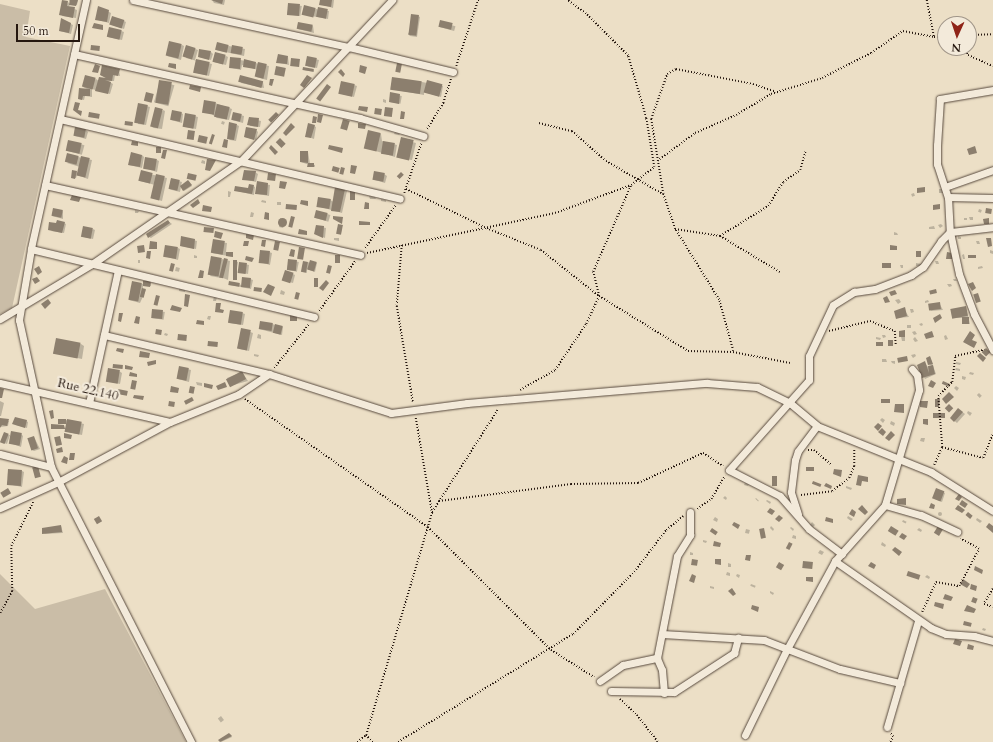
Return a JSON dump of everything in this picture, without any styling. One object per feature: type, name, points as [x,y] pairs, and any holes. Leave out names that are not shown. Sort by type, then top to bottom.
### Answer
[{"type":"street","points":[[86,0],[31,249],[19,308],[19,320],[32,390],[51,467],[191,742]]},
{"type":"street","points":[[133,0],[349,47],[453,72]]},
{"type":"street","points":[[0,318],[92,264],[241,161],[296,105],[392,0]]},
{"type":"street","points":[[74,54],[296,105],[360,118],[424,136]]},
{"type":"street","points":[[993,90],[939,100],[938,164],[948,197],[950,232],[964,288],[993,349]]},
{"type":"street","points":[[60,119],[400,199]]},
{"type":"street","points":[[945,187],[993,170]]},
{"type":"street","points":[[45,185],[360,255]]},
{"type":"street","points":[[948,197],[993,198]]},
{"type":"street","points":[[842,554],[799,518],[780,496],[729,470],[809,380],[809,356],[818,340],[833,305],[854,292],[875,289],[911,275],[923,267],[940,241],[950,232],[993,227]]},
{"type":"street","points":[[31,249],[314,317]]},
{"type":"street","points":[[89,403],[118,270]]},
{"type":"street","points":[[104,335],[269,374],[382,412],[415,410],[504,399],[707,383],[757,387],[790,403],[817,426],[931,472],[993,511]]},
{"type":"street","points":[[745,735],[787,649],[835,561],[885,504],[919,390],[917,375],[912,369]]},
{"type":"street","points":[[0,508],[58,482],[170,422],[239,394],[269,374]]},
{"type":"street","name":"Rue 22.140","points":[[0,383],[170,422]]},
{"type":"street","points":[[799,518],[792,496],[795,460],[798,451],[817,426]]},
{"type":"street","points":[[0,454],[51,467]]},
{"type":"street","points":[[885,504],[921,515],[957,532]]},
{"type":"street","points":[[664,693],[662,670],[658,658],[677,556],[690,535],[690,512]]},
{"type":"street","points":[[835,561],[918,621],[946,634],[974,636],[993,641]]},
{"type":"street","points":[[887,727],[918,621]]},
{"type":"street","points":[[662,634],[764,640],[840,669],[900,683]]},
{"type":"street","points":[[611,691],[664,693],[676,691],[734,653],[738,638]]},
{"type":"street","points":[[600,681],[623,666],[658,658]]},
{"type":"path","points":[[269,374],[360,255],[406,189],[424,136],[443,103],[478,0]]},
{"type":"path","points":[[360,255],[555,212],[631,185],[654,168],[646,118],[628,56],[586,14],[567,0]]},
{"type":"path","points":[[927,0],[934,37]]},
{"type":"path","points":[[657,161],[695,133],[736,115],[776,92],[822,78],[871,53],[903,31],[937,37]]},
{"type":"path","points":[[977,35],[993,34]]},
{"type":"path","points":[[970,56],[993,66]]},
{"type":"path","points":[[733,352],[719,300],[675,229],[663,194],[651,119],[667,74],[676,69],[753,84],[776,92]]},
{"type":"path","points":[[539,124],[572,131],[606,161],[663,194]]},
{"type":"path","points":[[720,236],[768,206],[783,182],[800,170],[805,152]]},
{"type":"path","points":[[516,392],[555,370],[586,324],[599,296],[593,272],[631,185]]},
{"type":"path","points":[[406,189],[484,227],[541,250],[599,296],[688,351],[733,352],[790,363]]},
{"type":"path","points":[[675,229],[720,236],[780,272]]},
{"type":"path","points":[[402,245],[397,306],[432,512]]},
{"type":"path","points":[[818,340],[829,331],[870,322],[896,331],[896,346]]},
{"type":"path","points":[[931,472],[942,447],[938,396],[952,382],[955,356],[993,349]]},
{"type":"path","points":[[239,394],[428,527],[551,650],[600,681]]},
{"type":"path","points":[[357,742],[366,735],[432,512],[504,399]]},
{"type":"path","points":[[942,447],[983,458],[993,433]]},
{"type":"path","points":[[792,496],[832,491],[849,478],[858,443]]},
{"type":"path","points":[[798,451],[814,450],[832,465]]},
{"type":"path","points":[[398,742],[551,650],[594,614],[634,572],[666,530],[690,512],[711,499],[729,470],[703,453],[638,483],[571,484],[439,501]]},
{"type":"path","points":[[0,613],[12,591],[11,546],[39,490]]},
{"type":"path","points":[[918,621],[936,582],[959,586],[979,549],[959,539],[957,532]]},
{"type":"path","points":[[993,589],[984,604],[993,607]]},
{"type":"path","points":[[611,691],[636,715],[658,742]]},
{"type":"path","points":[[366,735],[373,742]]},
{"type":"shaded area","points":[[0,4],[30,11],[26,37],[70,46],[12,308],[0,314]]},
{"type":"shaded area","points":[[0,574],[35,609],[105,589],[186,742],[0,742]]},
{"type":"building","points":[[62,0],[68,1],[67,6],[75,7],[73,18],[59,15]]},
{"type":"building","points":[[70,0],[78,0],[76,6],[69,5]]},
{"type":"building","points":[[211,0],[223,0],[222,4]]},
{"type":"building","points":[[320,0],[332,0],[331,7],[319,5]]},
{"type":"building","points":[[288,3],[300,4],[299,16],[287,15]]},
{"type":"building","points":[[304,5],[316,8],[313,18],[302,15]]},
{"type":"building","points":[[98,6],[109,10],[107,22],[95,20]]},
{"type":"building","points":[[318,7],[328,9],[326,19],[316,17]]},
{"type":"building","points":[[411,14],[419,15],[416,36],[408,35]]},
{"type":"building","points":[[112,16],[124,20],[122,29],[109,25]]},
{"type":"building","points":[[61,18],[71,23],[69,33],[59,31]]},
{"type":"building","points":[[440,20],[453,23],[451,30],[438,27]]},
{"type":"building","points":[[298,22],[313,25],[311,32],[297,29]]},
{"type":"building","points":[[94,23],[103,25],[103,30],[92,28]]},
{"type":"building","points":[[109,27],[122,30],[119,40],[107,37]]},
{"type":"building","points":[[169,41],[182,44],[178,59],[166,56]]},
{"type":"building","points":[[217,42],[229,45],[227,53],[215,50]]},
{"type":"building","points":[[91,45],[100,46],[99,51],[90,50]]},
{"type":"building","points":[[186,45],[196,48],[192,59],[182,56]]},
{"type":"building","points":[[232,45],[243,47],[241,55],[231,53]]},
{"type":"building","points":[[199,49],[211,51],[209,60],[198,57]]},
{"type":"building","points":[[215,52],[226,55],[223,65],[212,62]]},
{"type":"building","points":[[278,54],[288,56],[287,64],[276,63]]},
{"type":"building","points":[[307,56],[317,58],[315,68],[305,66]]},
{"type":"building","points":[[230,57],[241,58],[240,69],[229,68]]},
{"type":"building","points":[[291,58],[300,59],[299,67],[290,66]]},
{"type":"building","points":[[196,59],[210,62],[207,76],[193,73]]},
{"type":"building","points":[[244,59],[256,62],[255,69],[243,67]]},
{"type":"building","points":[[258,62],[267,64],[263,79],[255,77]]},
{"type":"building","points":[[169,63],[176,64],[176,69],[168,67]]},
{"type":"building","points":[[397,63],[402,64],[400,73],[395,72]]},
{"type":"building","points":[[95,64],[100,66],[98,73],[92,72]]},
{"type":"building","points":[[102,65],[120,69],[118,76],[113,75],[112,81],[105,80],[111,82],[108,94],[95,91],[99,77],[106,78],[100,75]]},
{"type":"building","points":[[360,65],[367,67],[365,74],[359,72]]},
{"type":"building","points":[[276,66],[286,68],[284,77],[274,75]]},
{"type":"building","points":[[303,67],[314,69],[313,72],[302,70]]},
{"type":"building","points":[[341,69],[345,74],[343,77],[338,72]]},
{"type":"building","points":[[85,75],[96,78],[93,89],[82,87]]},
{"type":"building","points":[[240,75],[263,81],[261,88],[238,82]]},
{"type":"building","points":[[307,75],[312,78],[304,88],[300,85]]},
{"type":"building","points":[[392,77],[422,81],[420,94],[390,90]]},
{"type":"building","points":[[270,79],[274,79],[272,86],[269,85]]},
{"type":"building","points":[[159,80],[172,82],[168,105],[155,103]]},
{"type":"building","points":[[427,80],[442,84],[439,97],[424,93]]},
{"type":"building","points":[[341,81],[355,84],[352,97],[338,94]]},
{"type":"building","points":[[327,84],[331,87],[320,101],[316,98]]},
{"type":"building","points":[[190,85],[201,87],[200,92],[189,89]]},
{"type":"building","points":[[79,88],[90,89],[90,96],[83,96],[82,100],[78,99]]},
{"type":"building","points":[[146,92],[154,94],[152,103],[144,101]]},
{"type":"building","points":[[390,92],[400,94],[399,104],[389,102]]},
{"type":"building","points":[[204,100],[216,102],[214,115],[202,113]]},
{"type":"building","points":[[75,102],[80,103],[78,110],[82,111],[81,116],[73,110]]},
{"type":"building","points":[[138,103],[148,105],[144,125],[134,123]]},
{"type":"building","points":[[217,104],[230,107],[227,120],[214,117]]},
{"type":"building","points":[[359,106],[368,107],[367,112],[358,110]]},
{"type":"building","points":[[155,107],[163,109],[158,128],[150,126]]},
{"type":"building","points":[[385,107],[393,108],[392,117],[384,116]]},
{"type":"building","points":[[375,108],[382,109],[381,115],[374,114]]},
{"type":"building","points":[[172,110],[182,112],[180,122],[170,120]]},
{"type":"building","points":[[401,111],[405,112],[404,119],[400,119]]},
{"type":"building","points":[[89,112],[100,114],[99,119],[88,117]]},
{"type":"building","points":[[233,112],[242,114],[240,122],[231,120]]},
{"type":"building","points":[[276,112],[279,115],[271,123],[268,120]]},
{"type":"building","points":[[185,113],[196,115],[193,129],[183,127]]},
{"type":"building","points":[[318,114],[323,115],[321,123],[317,122]]},
{"type":"building","points":[[313,116],[317,117],[316,123],[312,123]]},
{"type":"building","points":[[249,117],[259,118],[258,127],[247,125]]},
{"type":"building","points":[[343,119],[350,121],[347,131],[340,129]]},
{"type":"building","points":[[125,121],[133,122],[132,126],[125,125]]},
{"type":"building","points":[[229,122],[237,124],[234,140],[227,139]]},
{"type":"building","points":[[291,123],[295,127],[286,136],[283,133]]},
{"type":"building","points":[[308,123],[315,125],[311,138],[305,137]]},
{"type":"building","points":[[358,123],[366,124],[365,129],[358,128]]},
{"type":"building","points":[[75,127],[86,129],[84,138],[73,136]]},
{"type":"building","points":[[246,127],[257,129],[254,140],[244,137]]},
{"type":"building","points":[[188,130],[195,131],[194,140],[187,139]]},
{"type":"building","points":[[368,130],[381,133],[376,151],[364,149]]},
{"type":"building","points":[[212,134],[215,135],[212,144],[209,144]]},
{"type":"building","points":[[199,135],[208,137],[206,144],[197,142]]},
{"type":"building","points":[[401,137],[414,140],[409,160],[396,157]]},
{"type":"building","points":[[280,138],[286,144],[281,148],[276,142]]},
{"type":"building","points":[[224,139],[228,140],[227,148],[222,147]]},
{"type":"building","points":[[68,140],[82,143],[79,154],[66,151]]},
{"type":"building","points":[[132,141],[138,142],[138,146],[131,145]]},
{"type":"building","points":[[383,141],[395,143],[393,156],[381,154]]},
{"type":"building","points":[[271,145],[278,152],[275,155],[269,148]]},
{"type":"building","points":[[329,145],[343,148],[342,153],[328,149]]},
{"type":"building","points":[[975,146],[977,153],[969,155],[967,149]]},
{"type":"building","points":[[156,147],[161,147],[161,153],[156,153]]},
{"type":"building","points":[[163,150],[167,150],[165,159],[161,158]]},
{"type":"building","points":[[300,151],[308,151],[308,163],[300,162]]},
{"type":"building","points":[[131,152],[142,155],[140,167],[128,165]]},
{"type":"building","points":[[67,153],[79,156],[76,165],[65,162]]},
{"type":"building","points":[[81,156],[90,158],[85,178],[77,175]]},
{"type":"building","points":[[145,157],[157,159],[155,171],[143,169]]},
{"type":"building","points":[[207,159],[216,160],[210,171],[205,170]]},
{"type":"building","points":[[308,163],[314,163],[314,167],[307,167]]},
{"type":"building","points":[[351,165],[357,166],[355,174],[350,173]]},
{"type":"building","points":[[333,166],[340,168],[338,173],[332,171]]},
{"type":"building","points":[[341,167],[345,168],[343,175],[339,174]]},
{"type":"building","points":[[72,170],[77,171],[75,179],[71,178]]},
{"type":"building","points":[[141,170],[153,173],[150,184],[138,181]]},
{"type":"building","points":[[244,170],[256,171],[254,181],[242,180]]},
{"type":"building","points":[[374,171],[385,173],[383,182],[372,180]]},
{"type":"building","points":[[401,172],[404,175],[400,179],[397,176]]},
{"type":"building","points":[[188,173],[197,175],[195,181],[187,179]]},
{"type":"building","points":[[268,173],[276,174],[275,181],[267,180]]},
{"type":"building","points":[[156,174],[165,176],[159,200],[150,198]]},
{"type":"building","points":[[171,178],[180,180],[177,191],[169,189]]},
{"type":"building","points":[[188,180],[192,185],[183,191],[180,186]]},
{"type":"building","points":[[257,181],[268,183],[267,195],[255,194]]},
{"type":"building","points":[[280,181],[287,182],[285,189],[279,188]]},
{"type":"building","points":[[249,184],[254,185],[252,194],[234,191],[235,186],[248,188]]},
{"type":"building","points":[[335,187],[345,189],[340,212],[331,211]]},
{"type":"building","points":[[925,187],[925,192],[917,193],[917,188]]},
{"type":"building","points":[[350,191],[355,191],[355,200],[350,200]]},
{"type":"building","points":[[72,195],[81,197],[79,202],[70,200]]},
{"type":"building","points":[[318,197],[331,199],[329,209],[316,207]]},
{"type":"building","points":[[198,199],[200,203],[193,208],[190,205]]},
{"type":"building","points":[[301,200],[308,201],[308,206],[300,204]]},
{"type":"building","points":[[365,202],[369,203],[369,209],[364,209]]},
{"type":"building","points":[[286,204],[297,205],[297,210],[286,209]]},
{"type":"building","points":[[940,204],[940,209],[933,210],[933,205]]},
{"type":"building","points":[[203,205],[212,207],[211,212],[202,211]]},
{"type":"building","points":[[53,208],[63,210],[61,218],[51,216]]},
{"type":"building","points":[[986,208],[992,209],[991,214],[985,213]]},
{"type":"building","points":[[316,210],[328,213],[326,221],[314,218]]},
{"type":"building","points":[[265,212],[269,213],[269,220],[264,219]]},
{"type":"building","points":[[291,216],[295,217],[292,228],[288,227]]},
{"type":"building","points":[[333,216],[343,217],[342,224],[333,219]]},
{"type":"building","points":[[282,217],[287,222],[282,227],[277,222]]},
{"type":"building","points":[[989,218],[989,224],[984,224],[983,219]]},
{"type":"building","points":[[57,220],[65,222],[62,233],[48,230],[49,222],[56,223]]},
{"type":"building","points":[[168,220],[170,223],[148,238],[146,234]]},
{"type":"building","points":[[359,221],[370,222],[370,225],[359,225]]},
{"type":"building","points":[[338,224],[343,225],[341,235],[336,234]]},
{"type":"building","points":[[316,225],[324,226],[323,238],[314,234]]},
{"type":"building","points":[[83,226],[93,228],[91,239],[81,237]]},
{"type":"building","points":[[204,227],[214,228],[213,233],[203,232]]},
{"type":"building","points":[[299,229],[307,231],[307,235],[298,234]]},
{"type":"building","points":[[215,231],[223,233],[221,239],[214,237]]},
{"type":"building","points":[[246,234],[254,235],[253,240],[246,238]]},
{"type":"building","points":[[181,236],[195,239],[194,249],[180,246]]},
{"type":"building","points":[[986,238],[991,238],[992,246],[988,247]]},
{"type":"building","points":[[213,239],[225,241],[223,255],[211,253]]},
{"type":"building","points":[[262,240],[266,240],[265,247],[261,246]]},
{"type":"building","points":[[150,241],[157,242],[157,249],[149,249]]},
{"type":"building","points":[[244,241],[249,241],[248,246],[243,246]]},
{"type":"building","points":[[275,241],[280,242],[278,251],[273,250]]},
{"type":"building","points":[[144,245],[145,252],[138,253],[137,246]]},
{"type":"building","points":[[165,245],[178,247],[176,259],[163,257]]},
{"type":"building","points":[[890,245],[897,246],[897,250],[890,250]]},
{"type":"building","points":[[299,247],[305,248],[303,260],[297,259]]},
{"type":"building","points":[[291,249],[295,250],[294,257],[289,256]]},
{"type":"building","points":[[260,250],[270,251],[269,264],[259,263]]},
{"type":"building","points":[[147,251],[151,251],[150,259],[146,258]]},
{"type":"building","points":[[916,251],[921,251],[921,257],[916,257]]},
{"type":"building","points":[[226,252],[233,252],[233,257],[226,256]]},
{"type":"building","points":[[947,252],[952,253],[952,259],[946,259]]},
{"type":"building","points":[[335,255],[340,255],[340,263],[335,263]]},
{"type":"building","points":[[968,255],[976,255],[976,258],[968,258]]},
{"type":"building","points":[[211,256],[222,258],[219,277],[208,275]]},
{"type":"building","points":[[246,256],[254,258],[252,262],[245,260]]},
{"type":"building","points":[[224,258],[228,259],[223,278],[219,277]]},
{"type":"building","points":[[288,259],[297,260],[296,271],[287,270]]},
{"type":"building","points":[[233,260],[237,260],[237,280],[233,280]]},
{"type":"building","points":[[310,260],[317,262],[314,272],[307,270]]},
{"type":"building","points":[[303,261],[308,262],[306,273],[301,272]]},
{"type":"building","points":[[239,262],[247,263],[246,274],[238,273]]},
{"type":"building","points":[[171,263],[175,264],[173,272],[169,271]]},
{"type":"building","points":[[882,263],[891,263],[891,268],[882,268]]},
{"type":"building","points":[[328,265],[332,266],[330,274],[326,273]]},
{"type":"building","points":[[39,266],[42,272],[38,275],[34,269]]},
{"type":"building","points":[[200,270],[204,271],[203,278],[198,278]]},
{"type":"building","points":[[285,270],[294,273],[290,283],[282,280]]},
{"type":"building","points":[[37,277],[40,281],[35,284],[32,279]]},
{"type":"building","points":[[242,277],[251,278],[250,288],[241,287]]},
{"type":"building","points":[[314,278],[318,278],[318,287],[314,287]]},
{"type":"building","points":[[326,280],[329,283],[323,291],[319,288]]},
{"type":"building","points":[[132,281],[142,283],[138,302],[128,300]]},
{"type":"building","points":[[143,281],[151,281],[150,287],[143,286]]},
{"type":"building","points":[[229,281],[240,283],[239,287],[228,285]]},
{"type":"building","points":[[973,282],[976,288],[972,291],[968,284]]},
{"type":"building","points":[[268,284],[275,287],[271,296],[263,292]]},
{"type":"building","points":[[254,287],[262,288],[261,292],[254,291]]},
{"type":"building","points":[[142,288],[146,289],[144,298],[140,297]]},
{"type":"building","points":[[936,289],[937,293],[930,295],[929,291]]},
{"type":"building","points":[[895,290],[897,294],[891,296],[889,292]]},
{"type":"building","points":[[296,292],[300,293],[298,300],[294,299]]},
{"type":"building","points":[[978,293],[981,302],[976,303],[973,295]]},
{"type":"building","points":[[185,294],[190,295],[188,307],[184,306]]},
{"type":"building","points":[[156,295],[160,296],[157,306],[154,305]]},
{"type":"building","points":[[887,296],[890,302],[885,303],[883,298]]},
{"type":"building","points":[[48,299],[51,303],[45,309],[41,304]]},
{"type":"building","points":[[940,302],[941,309],[929,311],[928,304]]},
{"type":"building","points":[[216,303],[221,303],[220,309],[224,310],[223,313],[215,312]]},
{"type":"building","points":[[172,305],[182,308],[180,312],[170,310]]},
{"type":"building","points":[[966,306],[968,316],[952,319],[950,309]]},
{"type":"building","points":[[905,307],[907,316],[896,319],[894,311]]},
{"type":"building","points":[[152,309],[163,310],[162,319],[151,318]]},
{"type":"building","points":[[230,310],[243,312],[241,325],[228,323]]},
{"type":"building","points":[[119,313],[123,313],[121,322],[118,321]]},
{"type":"building","points":[[940,314],[942,318],[935,323],[933,318]]},
{"type":"building","points":[[290,315],[297,315],[297,321],[290,321]]},
{"type":"building","points":[[136,316],[140,317],[139,324],[134,323]]},
{"type":"building","points":[[962,317],[969,317],[969,324],[962,324]]},
{"type":"building","points":[[197,320],[204,321],[204,325],[196,324]]},
{"type":"building","points":[[260,321],[273,323],[272,331],[259,329]]},
{"type":"building","points":[[275,324],[283,326],[281,335],[273,333]]},
{"type":"building","points":[[241,328],[251,330],[247,351],[237,349]]},
{"type":"building","points":[[156,329],[162,330],[161,335],[155,334]]},
{"type":"building","points":[[905,330],[905,337],[899,337],[899,331]]},
{"type":"building","points":[[932,331],[934,337],[926,339],[924,334]]},
{"type":"building","points":[[970,331],[975,335],[972,340],[977,342],[974,348],[963,342]]},
{"type":"building","points":[[178,334],[187,335],[186,341],[177,340]]},
{"type":"building","points":[[56,338],[81,343],[77,358],[53,354]]},
{"type":"building","points":[[888,340],[893,340],[893,346],[888,346]]},
{"type":"building","points":[[208,341],[218,342],[217,347],[207,346]]},
{"type":"building","points":[[876,342],[883,342],[883,346],[876,346]]},
{"type":"building","points":[[117,348],[124,349],[123,353],[116,351]]},
{"type":"building","points":[[986,348],[990,352],[986,356],[982,352]]},
{"type":"building","points":[[140,351],[150,353],[149,358],[139,357]]},
{"type":"building","points":[[980,353],[986,358],[983,362],[977,356]]},
{"type":"building","points":[[907,356],[908,361],[898,363],[897,358]]},
{"type":"building","points":[[930,356],[933,364],[928,365],[926,358]]},
{"type":"building","points":[[156,360],[156,364],[148,366],[147,362]]},
{"type":"building","points":[[925,361],[929,373],[928,366],[933,365],[935,374],[922,378],[917,365]]},
{"type":"building","points":[[113,364],[123,365],[123,369],[113,368]]},
{"type":"building","points":[[125,365],[133,367],[132,370],[125,369]]},
{"type":"building","points":[[179,366],[189,368],[186,381],[177,379]]},
{"type":"building","points":[[108,368],[120,370],[118,384],[106,382]]},
{"type":"building","points":[[242,371],[246,379],[230,387],[226,379]]},
{"type":"building","points":[[130,372],[137,374],[137,377],[129,376]]},
{"type":"building","points":[[132,380],[137,381],[135,390],[130,389]]},
{"type":"building","points":[[931,380],[936,383],[933,388],[928,386]]},
{"type":"building","points":[[943,381],[950,384],[949,387],[942,384]]},
{"type":"building","points":[[225,382],[227,387],[218,390],[216,386]]},
{"type":"building","points":[[204,383],[213,385],[212,389],[204,387]]},
{"type":"building","points":[[171,386],[179,388],[178,393],[170,392]]},
{"type":"building","points":[[190,386],[195,387],[194,394],[189,393]]},
{"type":"building","points":[[0,388],[4,389],[2,398],[0,398]]},
{"type":"building","points":[[118,389],[128,391],[127,396],[117,394]]},
{"type":"building","points":[[949,392],[954,397],[946,404],[942,399]]},
{"type":"building","points":[[134,395],[144,396],[143,400],[133,398]]},
{"type":"building","points":[[192,397],[194,401],[186,405],[184,401]]},
{"type":"building","points":[[881,399],[890,399],[890,403],[881,403]]},
{"type":"building","points":[[935,399],[940,399],[939,407],[935,407]]},
{"type":"building","points":[[169,401],[175,402],[174,407],[168,406]]},
{"type":"building","points":[[920,401],[928,401],[927,408],[920,407]]},
{"type":"building","points":[[895,404],[904,404],[904,413],[894,412]]},
{"type":"building","points":[[949,404],[953,408],[949,412],[945,408]]},
{"type":"building","points":[[958,408],[963,412],[954,422],[950,418]]},
{"type":"building","points":[[53,410],[54,418],[51,419],[49,411]]},
{"type":"building","points":[[933,413],[945,413],[945,418],[933,418]]},
{"type":"building","points":[[15,417],[27,420],[25,428],[12,424]]},
{"type":"building","points":[[0,418],[9,419],[7,426],[2,425],[0,428]]},
{"type":"building","points":[[58,419],[66,419],[66,424],[58,424]]},
{"type":"building","points":[[67,419],[82,422],[79,435],[65,432]]},
{"type":"building","points":[[923,419],[928,419],[928,425],[923,424]]},
{"type":"building","points":[[878,423],[882,426],[878,431],[874,427]]},
{"type":"building","points":[[51,424],[64,425],[65,429],[51,429]]},
{"type":"building","points":[[882,428],[886,432],[883,436],[878,432]]},
{"type":"building","points":[[11,431],[22,433],[20,446],[9,444]]},
{"type":"building","points":[[891,431],[895,435],[889,441],[885,438]]},
{"type":"building","points":[[4,432],[9,434],[5,444],[0,442]]},
{"type":"building","points":[[64,433],[72,435],[71,439],[64,438]]},
{"type":"building","points":[[34,436],[38,448],[31,451],[27,438]]},
{"type":"building","points":[[60,436],[62,445],[56,446],[54,437]]},
{"type":"building","points":[[62,447],[63,452],[57,453],[56,449]]},
{"type":"building","points":[[70,453],[75,453],[74,460],[69,460]]},
{"type":"building","points":[[64,456],[68,458],[67,464],[61,462]]},
{"type":"building","points":[[38,466],[41,477],[35,478],[32,468]]},
{"type":"building","points":[[806,467],[814,467],[814,471],[806,471]]},
{"type":"building","points":[[8,469],[22,470],[21,486],[7,485]]},
{"type":"building","points":[[834,469],[842,470],[841,477],[833,474]]},
{"type":"building","points":[[858,475],[868,477],[868,482],[862,481],[861,486],[856,485]]},
{"type":"building","points":[[772,476],[777,476],[777,486],[772,486]]},
{"type":"building","points":[[813,481],[821,484],[820,487],[812,484]]},
{"type":"building","points":[[826,483],[832,486],[831,489],[824,486]]},
{"type":"building","points":[[8,488],[11,493],[3,498],[0,493]]},
{"type":"building","points":[[936,488],[944,491],[940,501],[932,498]]},
{"type":"building","points":[[959,494],[962,497],[959,501],[955,499]]},
{"type":"building","points":[[906,498],[906,505],[897,504],[897,499]]},
{"type":"building","points":[[962,500],[968,504],[965,508],[959,504]]},
{"type":"building","points":[[931,503],[935,505],[934,509],[929,508]]},
{"type":"building","points":[[862,505],[868,512],[865,515],[858,509]]},
{"type":"building","points":[[958,505],[965,510],[962,513],[955,509]]},
{"type":"building","points":[[770,508],[775,511],[772,515],[767,512]]},
{"type":"building","points":[[852,509],[856,512],[854,517],[849,514]]},
{"type":"building","points":[[968,512],[973,516],[970,519],[965,515]]},
{"type":"building","points":[[779,515],[783,518],[779,522],[775,519]]},
{"type":"building","points":[[99,516],[102,521],[97,524],[94,519]]},
{"type":"building","points":[[826,517],[833,519],[833,523],[825,521]]},
{"type":"building","points":[[734,522],[740,525],[738,529],[732,525]]},
{"type":"building","points":[[989,523],[993,526],[993,533],[986,527]]},
{"type":"building","points":[[61,525],[62,532],[42,534],[42,528]]},
{"type":"building","points":[[891,526],[899,531],[895,536],[888,531]]},
{"type":"building","points":[[938,526],[943,529],[939,536],[934,533]]},
{"type":"building","points":[[712,528],[718,532],[716,535],[710,531]]},
{"type":"building","points":[[764,528],[766,538],[761,539],[759,529]]},
{"type":"building","points":[[902,533],[907,536],[904,540],[899,537]]},
{"type":"building","points":[[714,541],[721,543],[720,547],[713,546]]},
{"type":"building","points":[[789,542],[793,544],[789,550],[786,548]]},
{"type":"building","points":[[895,547],[902,552],[899,556],[892,550]]},
{"type":"building","points":[[746,555],[751,555],[750,561],[745,560]]},
{"type":"building","points":[[692,559],[698,560],[697,566],[691,565]]},
{"type":"building","points":[[715,559],[721,559],[721,565],[715,564]]},
{"type":"building","points":[[803,561],[813,562],[812,569],[802,568]]},
{"type":"building","points":[[779,562],[784,565],[781,570],[776,567]]},
{"type":"building","points":[[871,562],[876,565],[874,569],[868,566]]},
{"type":"building","points":[[975,566],[983,570],[982,574],[974,570]]},
{"type":"building","points":[[908,571],[920,575],[919,580],[906,576]]},
{"type":"building","points":[[692,574],[696,576],[694,583],[689,581]]},
{"type":"building","points":[[806,577],[813,577],[813,582],[806,581]]},
{"type":"building","points":[[963,579],[970,584],[967,588],[960,584]]},
{"type":"building","points":[[971,584],[977,586],[976,591],[970,589]]},
{"type":"building","points":[[732,588],[736,594],[733,596],[728,591]]},
{"type":"building","points":[[945,594],[953,597],[951,601],[943,599]]},
{"type":"building","points":[[973,597],[978,599],[976,604],[971,602]]},
{"type":"building","points":[[935,602],[944,604],[943,609],[934,606]]},
{"type":"building","points":[[752,605],[759,607],[758,612],[751,609]]},
{"type":"building","points":[[967,605],[976,609],[974,613],[964,611]]},
{"type":"building","points":[[964,621],[972,623],[971,627],[963,625]]},
{"type":"building","points":[[955,639],[962,641],[960,646],[953,644]]},
{"type":"building","points":[[968,644],[974,646],[973,650],[967,649]]},
{"type":"building","points":[[229,733],[232,736],[220,742],[218,740]]}]
